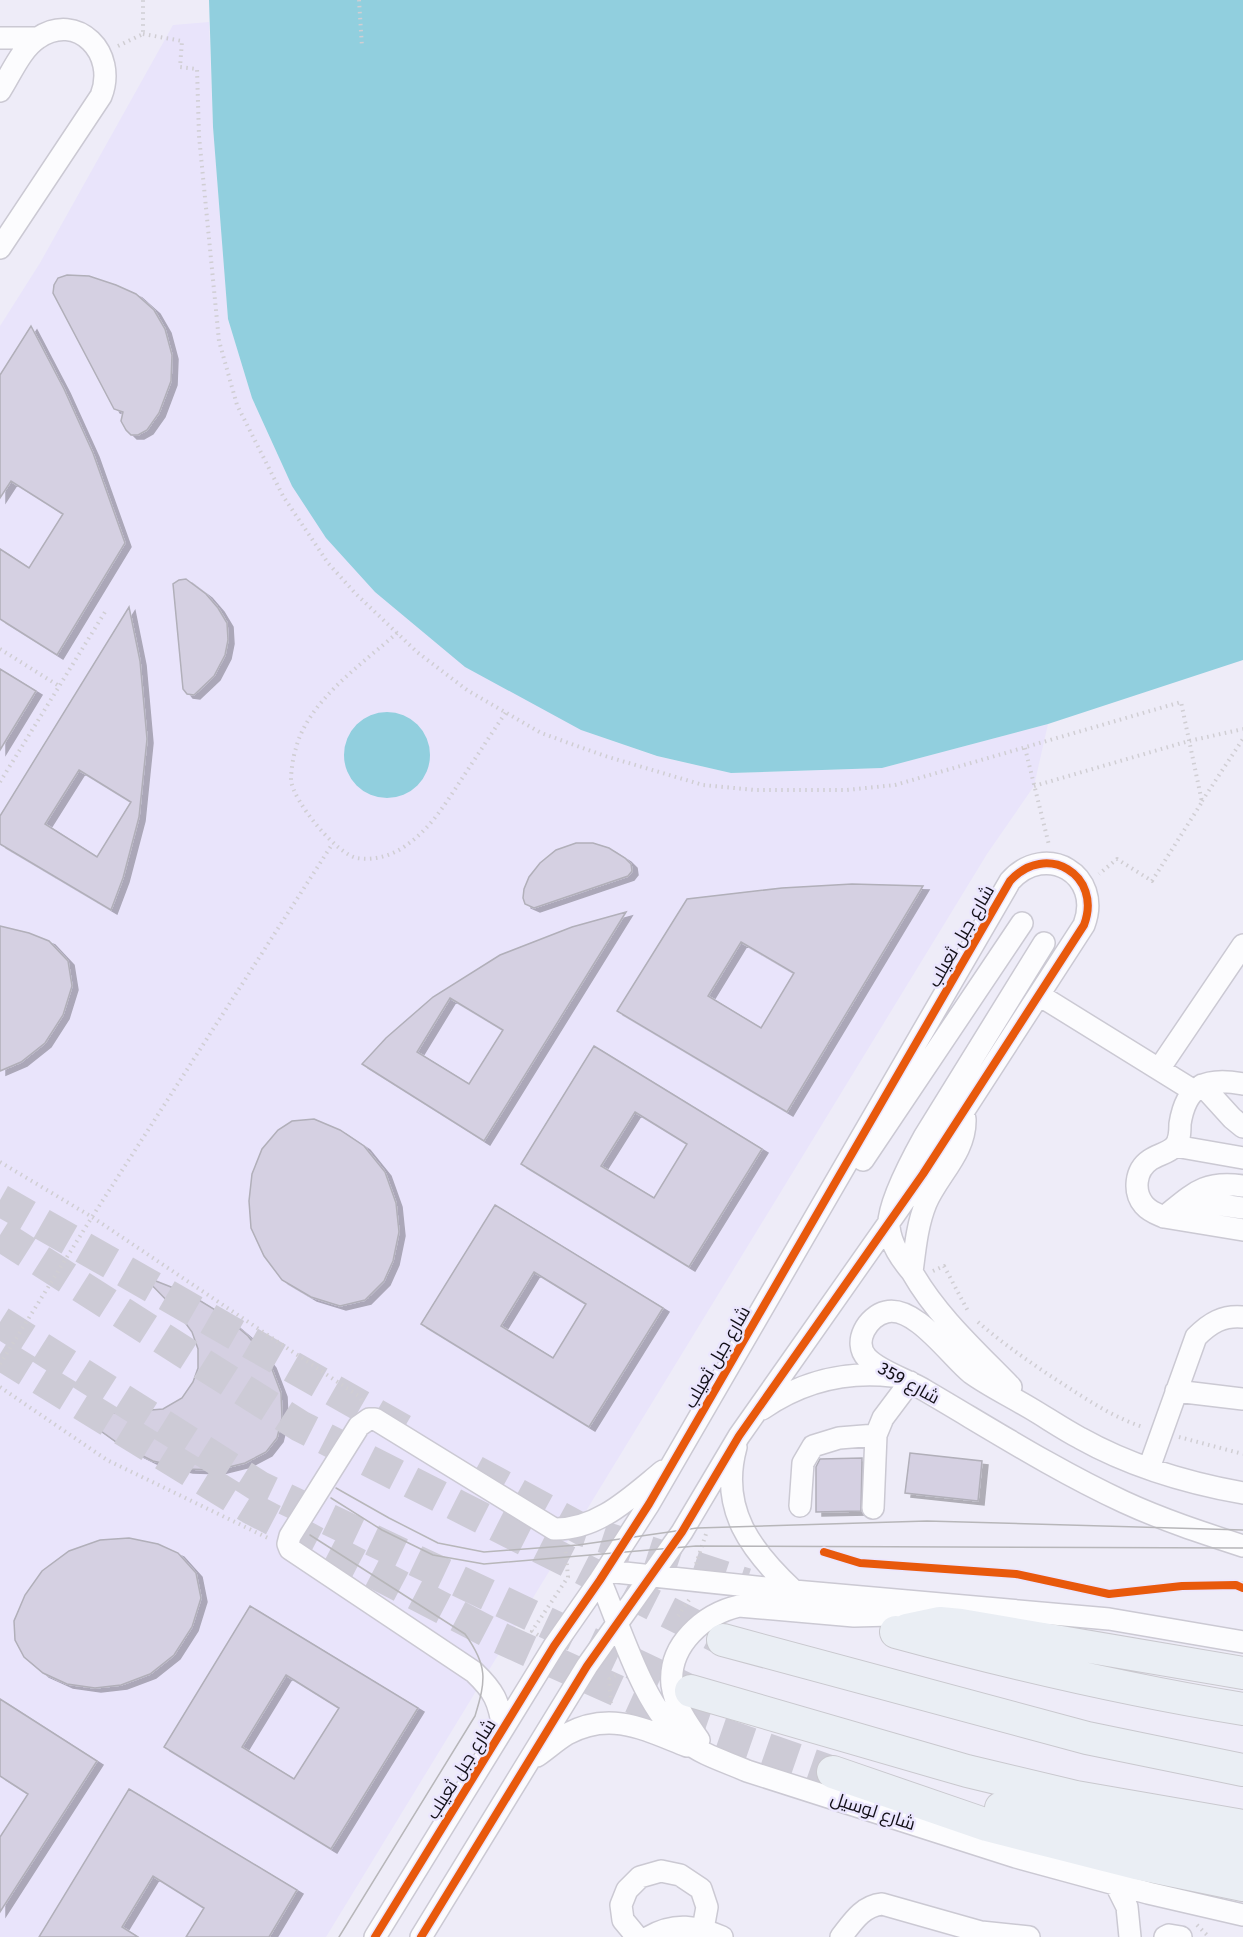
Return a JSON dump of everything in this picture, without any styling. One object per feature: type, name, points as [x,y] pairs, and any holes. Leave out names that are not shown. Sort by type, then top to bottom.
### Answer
[{"type":"highway","points":[[1243,1673],[961,1625],[940,1623],[896,1632],[1051,1672],[1243,1710]]},
{"type":"highway","points":[[723,1640],[1088,1738],[1243,1770]]},
{"type":"highway","points":[[691,1691],[967,1772],[1076,1797],[1243,1826]]},
{"type":"highway","points":[[1243,1853],[1113,1831],[833,1772],[987,1825],[1136,1863],[1243,1885]]},
{"type":"street","points":[[0,91],[29,45],[46,33],[57,31],[78,33],[88,38],[102,54],[106,75],[101,96],[0,248]]},
{"type":"street","points":[[0,38],[37,38]]},
{"type":"street","name":"شارع جبل ثعيلب","points":[[375,1937],[554,1646],[649,1504],[1010,881],[1024,868],[1043,863],[1053,864]]},
{"type":"street","points":[[421,1937],[587,1666],[682,1532],[754,1414],[888,1225],[1084,925],[1089,906],[1084,886],[1071,871],[1053,864]]},
{"type":"street","points":[[752,1326],[1022,923]]},
{"type":"street","points":[[1032,1409],[956,1332],[901,1259],[888,1225],[896,1194],[909,1165],[1044,943]]},
{"type":"street","points":[[1159,1069],[1243,945]]},
{"type":"street","points":[[1039,995],[1159,1069],[1198,1088],[1233,1110],[1243,1127]]},
{"type":"street","points":[[1243,1084],[1216,1081],[1198,1088],[1183,1107],[1175,1146],[1149,1160],[1140,1170],[1137,1182],[1138,1194],[1143,1205],[1153,1213],[1164,1217],[1243,1230]]},
{"type":"street","points":[[914,1275],[920,1220],[927,1201],[958,1149],[965,1124],[964,1111]]},
{"type":"street","points":[[1175,1146],[1243,1158]]},
{"type":"street","points":[[1164,1217],[1209,1186],[1221,1183],[1243,1186]]},
{"type":"street","points":[[1186,1200],[1243,1208]]},
{"type":"street","name":"شارع 359","points":[[1243,1493],[1204,1486],[1149,1468],[1081,1438],[971,1372],[909,1315],[890,1311],[881,1313],[864,1329],[861,1347],[865,1356],[874,1363],[1029,1452],[1114,1497],[1198,1532],[1243,1546]]},
{"type":"street","points":[[1149,1468],[1196,1336],[1207,1325],[1221,1318],[1243,1317]]},
{"type":"street","points":[[754,1414],[787,1393],[824,1380],[862,1375],[905,1379],[883,1418],[876,1436],[873,1508]]},
{"type":"street","points":[[1176,1390],[1243,1399]]},
{"type":"street","points":[[503,1729],[497,1699],[474,1672],[290,1549],[288,1544],[290,1536],[359,1426],[369,1419],[375,1419],[554,1529],[564,1530],[595,1521],[673,1464]]},
{"type":"street","points":[[739,1436],[734,1454],[733,1491],[742,1527],[750,1544],[761,1559],[794,1591]]},
{"type":"street","points":[[800,1506],[803,1463],[813,1446],[839,1438],[876,1436]]},
{"type":"street","points":[[603,1575],[652,1576],[1109,1619],[1243,1642]]},
{"type":"street","name":"شارع لوسيل","points":[[603,1575],[634,1666],[649,1694],[685,1741],[710,1755],[747,1771],[1016,1857],[1148,1893],[1243,1915]]},
{"type":"street","points":[[710,1755],[684,1719],[676,1702],[672,1684],[675,1663],[684,1641],[706,1618],[722,1610],[739,1606],[854,1616],[951,1614],[1008,1609]]},
{"type":"street","points":[[527,1764],[567,1734],[594,1723],[612,1722],[630,1725],[710,1755]]},
{"type":"street","points":[[637,1937],[623,1920],[621,1905],[627,1890],[640,1877],[661,1871],[680,1875],[701,1889],[713,1933],[684,1927],[662,1929],[649,1937]]},
{"type":"street","points":[[1115,1883],[1127,1907],[1130,1937]]},
{"type":"street","points":[[841,1937],[860,1913],[872,1905],[882,1904],[981,1932],[1029,1937]]},
{"type":"street","points":[[1165,1937],[1170,1935],[1181,1937]]},
{"type":"path","points":[[143,0],[143,34]]},
{"type":"path","points":[[359,0],[362,48]]},
{"type":"path","points":[[102,54],[143,34],[182,41],[180,67],[197,69],[199,136],[219,341],[237,405],[283,496],[328,563],[355,593],[417,652],[467,690],[541,733],[605,756],[703,785],[755,790],[847,790],[895,785],[1181,702],[1202,802]]},
{"type":"path","points":[[0,782],[105,612]]},
{"type":"path","points":[[397,633],[329,693],[306,725],[296,748],[291,781],[300,806],[333,843],[354,858],[371,859],[391,854],[408,844],[437,817],[506,712]]},
{"type":"path","points":[[0,649],[59,686]]},
{"type":"path","points":[[1034,786],[1189,741],[1243,729]]},
{"type":"path","points":[[1084,886],[1117,859],[1152,881],[1243,739]]},
{"type":"path","points":[[1025,748],[1053,864]]},
{"type":"path","points":[[0,1364],[333,843]]},
{"type":"path","points":[[0,1162],[92,1217],[360,1397],[369,1419]]},
{"type":"path","points":[[914,1275],[944,1266],[970,1316],[1003,1345],[1084,1398],[1133,1423],[1243,1454]]},
{"type":"path","points":[[0,1386],[107,1460],[290,1549]]},
{"type":"path","points":[[673,1623],[692,1595],[696,1561],[708,1528]]},
{"type":"path","points":[[554,1646],[532,1631],[568,1577],[564,1530]]},
{"type":"path","points":[[1225,1585],[1241,1585]]},
{"type":"path","points":[[587,1666],[609,1678]]},
{"type":"path","points":[[609,1678],[634,1666]]},
{"type":"path","points":[[609,1678],[612,1722]]},
{"type":"shaded area","points":[[209,22],[213,127],[228,319],[252,398],[292,486],[581,730],[656,756],[731,773],[882,768],[1048,724],[1034,786],[987,854],[326,1937],[0,1937],[0,326],[40,263],[173,25]]},
{"type":"water","points":[[209,0],[1243,0],[1243,660],[1048,724],[882,768],[731,773],[657,756],[581,730],[465,667],[375,592],[326,538],[292,486],[252,398],[228,319],[213,127]]},
{"type":"water","points":[[379,712],[395,712],[418,724],[427,738],[430,755],[427,772],[418,786],[395,798],[379,798],[363,791],[351,779],[344,763],[344,747],[351,731],[363,719]]},
{"type":"building","points":[[67,275],[89,276],[136,294],[154,310],[165,329],[172,355],[171,381],[159,413],[147,430],[138,435],[131,435],[126,430],[121,421],[123,412],[114,409],[53,293],[58,278]]},
{"type":"building","points":[[31,326],[64,389],[93,453],[125,543],[57,655],[0,619],[0,549],[29,568],[63,514],[11,481],[0,498],[0,375]]},
{"type":"building","points":[[186,579],[206,594],[227,623],[228,640],[225,655],[214,676],[194,695],[187,694],[183,689],[173,584]]},
{"type":"building","points":[[129,607],[140,661],[147,739],[139,817],[123,878],[111,910],[0,844],[0,816]],"holes":[[[79,770],[131,802],[97,857],[45,824]]]},
{"type":"building","points":[[0,669],[36,691],[0,750]]},
{"type":"building","points":[[576,843],[593,843],[609,848],[631,864],[632,871],[628,876],[534,908],[525,904],[524,889],[529,877],[540,863],[556,850]]},
{"type":"building","points":[[852,884],[923,886],[787,1112],[617,1011],[687,899],[782,888]],"holes":[[[741,942],[794,973],[761,1028],[708,996]]]},
{"type":"building","points":[[626,912],[484,1141],[362,1064],[386,1038],[433,997],[500,955],[572,927]],"holes":[[[450,998],[503,1030],[469,1084],[417,1052]]]},
{"type":"building","points":[[0,926],[49,941],[68,961],[72,986],[63,1015],[45,1043],[21,1062],[0,1071]]},
{"type":"building","points":[[594,1046],[762,1149],[689,1267],[521,1164]],"holes":[[[635,1112],[687,1144],[654,1198],[601,1166]]]},
{"type":"building","points":[[314,1119],[340,1130],[364,1146],[385,1172],[396,1203],[399,1232],[393,1261],[384,1281],[365,1300],[340,1306],[311,1297],[282,1280],[264,1256],[251,1228],[249,1201],[252,1174],[262,1149],[278,1130],[292,1121]]},
{"type":"building","points":[[495,1205],[663,1308],[589,1427],[421,1324]],"holes":[[[534,1272],[586,1304],[553,1358],[501,1326]]]},
{"type":"building","points":[[143,1276],[189,1294],[222,1314],[248,1336],[270,1364],[281,1393],[282,1418],[277,1438],[266,1452],[245,1463],[217,1470],[187,1469],[153,1461],[119,1444],[80,1416],[87,1406],[115,1413],[163,1409],[182,1398],[193,1382],[198,1368],[198,1349],[192,1332],[176,1310]]},
{"type":"building","points":[[910,1453],[982,1461],[978,1501],[905,1493]]},
{"type":"building","points":[[862,1458],[861,1511],[816,1512],[816,1467],[820,1459]]},
{"type":"building","points":[[129,1538],[158,1544],[178,1553],[196,1573],[201,1598],[192,1627],[174,1655],[150,1674],[121,1685],[95,1688],[67,1684],[43,1673],[24,1657],[15,1640],[14,1621],[25,1595],[42,1571],[69,1551],[100,1540]]},
{"type":"building","points":[[250,1606],[418,1708],[331,1849],[164,1747]],"holes":[[[286,1675],[339,1708],[294,1779],[242,1747]]]},
{"type":"building","points":[[0,1699],[97,1761],[0,1912],[0,1837],[28,1794],[0,1776]]},
{"type":"building","points":[[129,1789],[297,1890],[269,1937],[186,1937],[204,1908],[153,1876],[122,1927],[138,1937],[39,1937]]},
{"type":"tunnel","points":[[0,1200],[403,1430]]},
{"type":"tunnel","points":[[0,1235],[300,1426],[723,1640]]},
{"type":"tunnel","points":[[0,1322],[260,1487],[691,1691]]},
{"type":"tunnel","points":[[0,1354],[250,1508],[498,1637],[680,1719],[833,1772]]},
{"type":"tunnel","points":[[475,1471],[585,1531],[746,1584]]},
{"type":"tram line","points":[[336,1488],[438,1543],[484,1552],[578,1545],[697,1528],[927,1521],[1243,1530]]},
{"type":"tram line","points":[[331,1498],[382,1530],[433,1555],[484,1564],[696,1546],[1243,1548]]},
{"type":"tram line","points":[[310,1535],[465,1634],[478,1655],[483,1673],[483,1683],[475,1716],[339,1937]]},
{"type":"cycle path","points":[[375,1937],[554,1646],[649,1504],[1010,881],[1024,869],[1039,864],[1054,864],[1068,869],[1086,891],[1088,907],[1084,925],[923,1174],[739,1436],[682,1532],[587,1666],[421,1937]]},
{"type":"cycle path","points":[[824,1552],[860,1563],[1016,1574],[1109,1594],[1182,1586],[1236,1585],[1243,1588]]}]
